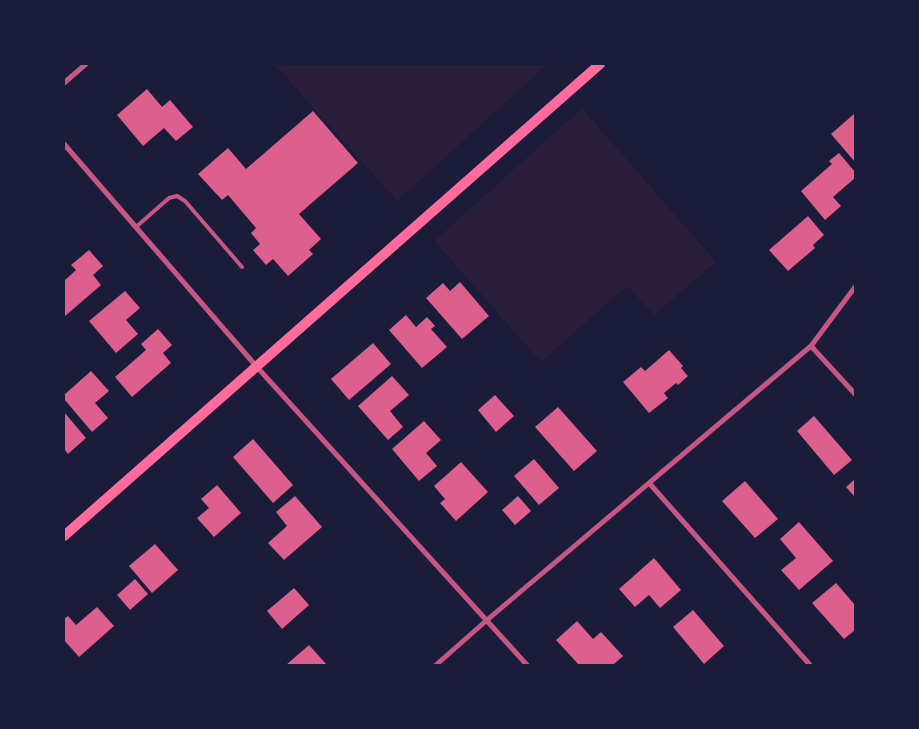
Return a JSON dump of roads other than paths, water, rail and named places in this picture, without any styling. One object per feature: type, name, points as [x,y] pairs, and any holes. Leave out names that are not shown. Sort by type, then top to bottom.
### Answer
[{"type":"main road","points":[[64,536],[600,64]]},
{"type":"street","points":[[64,83],[86,64]]},
{"type":"street","points":[[64,144],[256,366],[527,665]]},
{"type":"street","points":[[436,665],[812,346],[855,288]]},
{"type":"street","points":[[812,346],[855,394]]},
{"type":"street","points":[[650,484],[810,665]]},
{"type":"lane","points":[[136,227],[169,198],[177,196],[185,201],[242,266]]}]
